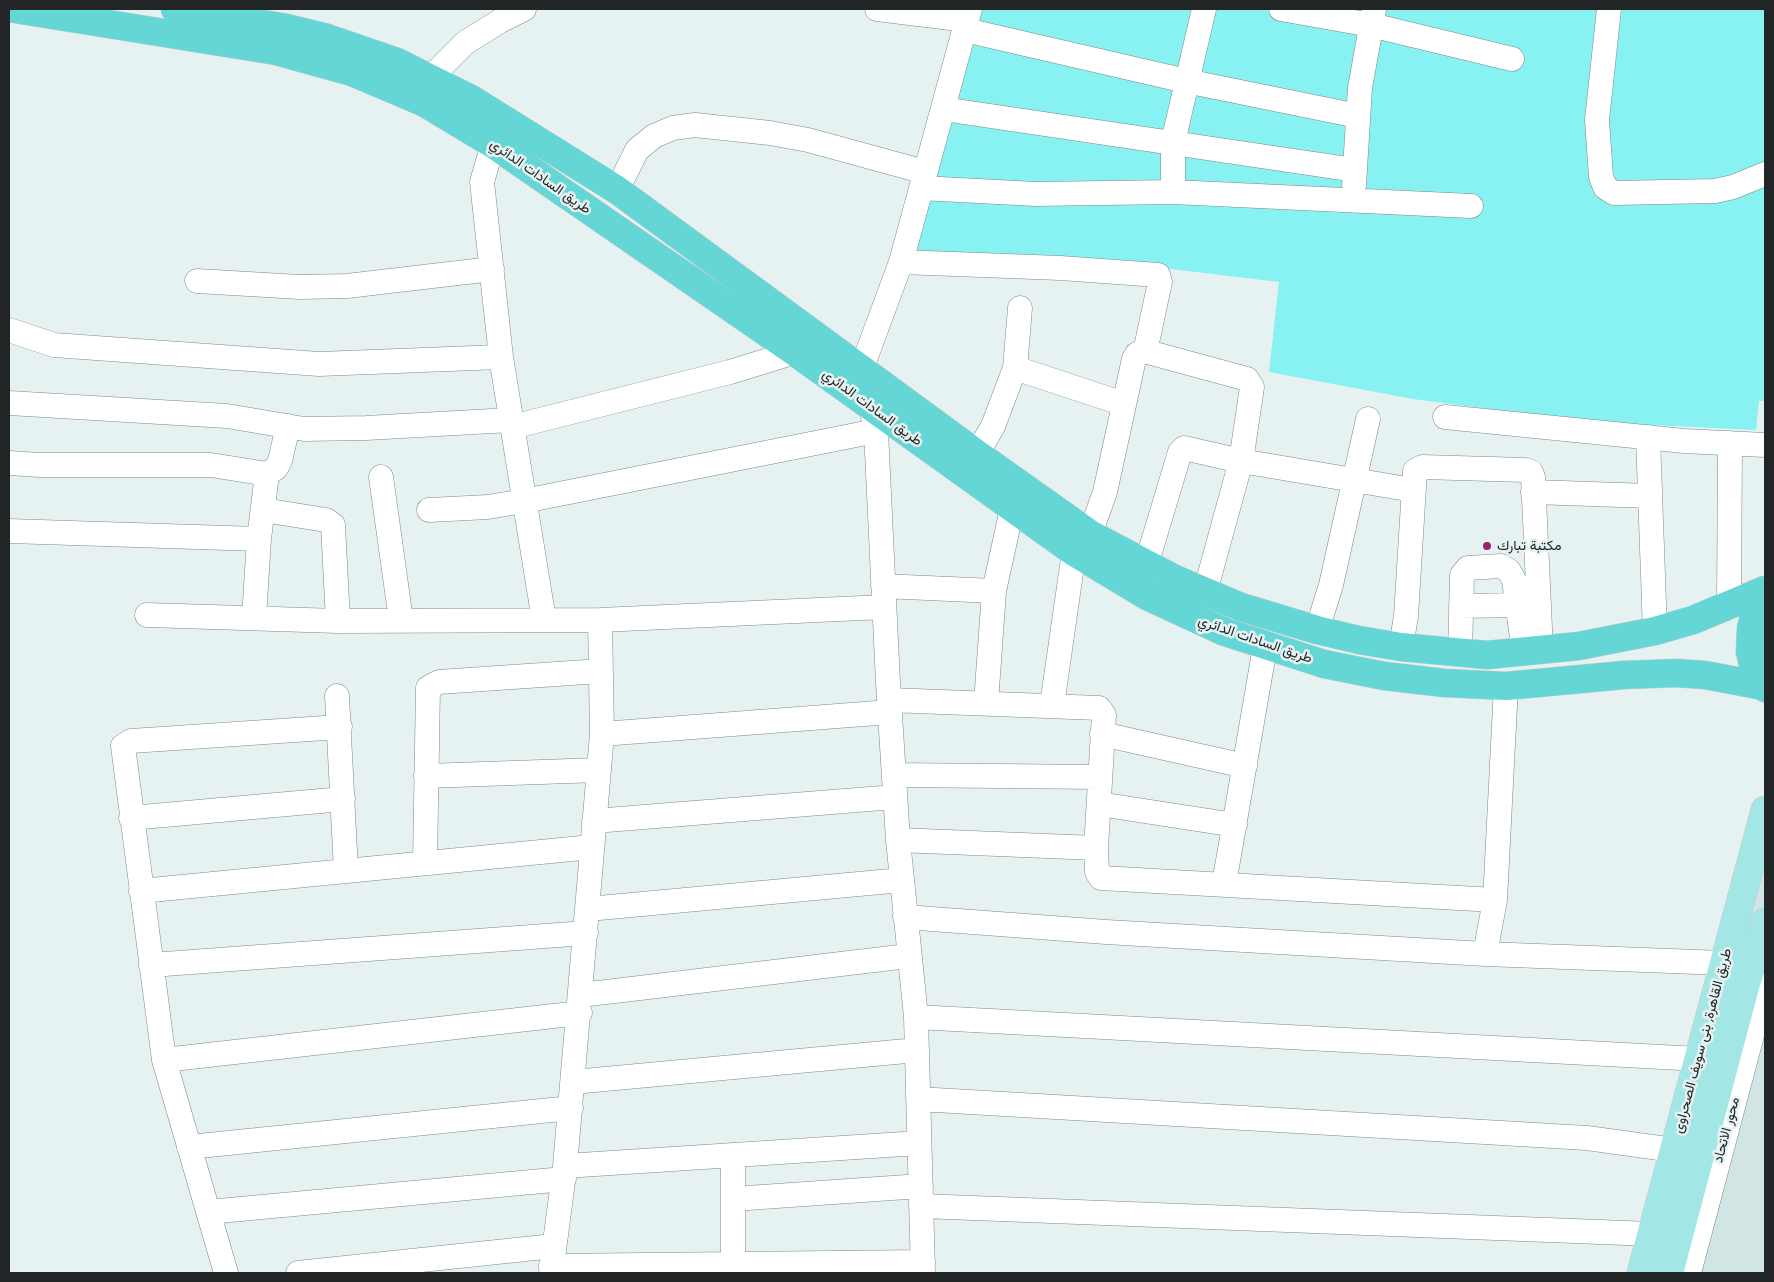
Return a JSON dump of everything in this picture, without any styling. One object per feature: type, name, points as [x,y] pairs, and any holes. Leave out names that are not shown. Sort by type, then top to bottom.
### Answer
[{"type":"highway","name":"طريق السادات الدائري","points":[[15,9],[210,39],[314,60],[370,79],[424,103],[493,144],[794,352],[873,419],[1012,509],[1082,543],[1146,565],[1205,592],[1279,619],[1317,630],[1401,647],[1487,655],[1532,651],[1616,639],[1655,631],[1729,606],[1765,590]]},
{"type":"highway","name":"طريق السادات الدائري","points":[[175,9],[287,28],[324,37],[388,58],[431,77],[508,122],[617,190],[977,454],[1082,543],[1110,575],[1170,608],[1224,632],[1265,647],[1324,664],[1384,676],[1445,683],[1506,686],[1624,675],[1676,673],[1705,675],[1764,687]]},
{"type":"highway","points":[[628,238],[626,227],[632,217],[648,213]]},
{"type":"highway","points":[[1764,687],[1755,673],[1750,652],[1751,629],[1756,608],[1765,596]]},
{"type":"highway","points":[[1616,639],[1629,645],[1633,651],[1633,665],[1624,675]]},
{"type":"main road","name":"طريق القاهرة, بنى سويف الصحراوى","points":[[1641,1273],[1764,822]]},
{"type":"main road","name":"طريق القاهرة, بنى سويف الصحراوى","points":[[1669,1273],[1742,996],[1765,922]]},
{"type":"street","points":[[431,77],[465,43],[500,21],[524,9]]},
{"type":"street","points":[[877,9],[967,20],[1186,81],[1358,116]]},
{"type":"street","points":[[1173,192],[1173,142],[1204,9]]},
{"type":"street","points":[[1282,9],[1373,17],[1512,58]]},
{"type":"street","points":[[1609,9],[1597,120],[1601,177],[1605,187],[1614,193],[1715,190],[1732,187],[1765,174]]},
{"type":"street","points":[[1352,199],[1360,88],[1373,17]]},
{"type":"street","points":[[861,370],[901,262],[967,20]]},
{"type":"street","points":[[943,109],[1355,170]]},
{"type":"street","points":[[617,190],[637,150],[654,136],[672,128],[695,125],[770,133],[808,140],[923,180],[1036,194],[1173,192],[1471,206]]},
{"type":"street","points":[[493,144],[482,182],[501,357],[544,620]]},
{"type":"street","points":[[901,262],[1078,269],[1158,275],[1160,282],[1145,352]]},
{"type":"street","points":[[197,281],[300,287],[337,286],[492,269]]},
{"type":"street","points":[[977,454],[993,426],[1015,368],[1020,308]]},
{"type":"street","points":[[9,330],[54,345],[319,364],[501,357]]},
{"type":"street","points":[[9,403],[227,416],[304,428],[512,423],[730,372],[794,352]]},
{"type":"street","points":[[1052,706],[1082,543],[1105,492],[1134,359],[1138,354],[1145,352],[1250,380],[1252,387],[1241,460],[1205,592]]},
{"type":"street","points":[[1015,368],[1124,404]]},
{"type":"street","points":[[1445,418],[1648,438],[1765,445]]},
{"type":"street","points":[[298,1273],[552,1262],[923,1268],[916,1017],[908,956],[898,840],[873,419],[524,501],[488,507],[429,510]]},
{"type":"street","points":[[1317,630],[1331,585],[1368,419]]},
{"type":"street","points":[[9,462],[59,465],[211,465],[267,474],[276,468],[280,461],[288,426]]},
{"type":"street","points":[[1648,438],[1655,631]]},
{"type":"street","points":[[1729,606],[1730,443]]},
{"type":"street","points":[[1146,565],[1180,452],[1184,448],[1241,460],[1413,490]]},
{"type":"street","points":[[1401,647],[1406,616],[1415,471],[1422,467],[1530,470],[1533,492],[1532,651]]},
{"type":"street","points":[[254,618],[259,539],[267,474]]},
{"type":"street","points":[[381,477],[400,620]]},
{"type":"street","points":[[1533,492],[1650,496]]},
{"type":"street","points":[[986,703],[994,592],[1012,509]]},
{"type":"street","points":[[263,510],[326,520],[333,525],[338,621]]},
{"type":"street","points":[[9,531],[259,539]]},
{"type":"street","points":[[1460,653],[1461,579],[1466,570],[1501,566],[1509,571],[1514,580],[1518,605],[1532,651]]},
{"type":"street","points":[[147,615],[338,621],[600,620],[884,597],[994,592]]},
{"type":"street","points":[[1461,606],[1518,605]]},
{"type":"street","points":[[552,1262],[571,1108],[602,734],[600,620]]},
{"type":"street","points":[[1224,884],[1265,647]]},
{"type":"street","points":[[425,863],[427,692],[431,685],[601,671]]},
{"type":"street","points":[[1485,954],[1495,900],[1506,686]]},
{"type":"street","points":[[337,696],[346,871]]},
{"type":"street","points":[[602,734],[889,706],[986,703],[1099,708],[1104,715],[1096,848],[1097,872],[1101,878],[1495,900]]},
{"type":"street","points":[[226,1273],[164,1060],[122,751],[126,742],[340,727]]},
{"type":"street","points":[[1102,734],[1245,766]]},
{"type":"street","points":[[426,776],[598,770]]},
{"type":"street","points":[[594,821],[895,786],[1100,777]]},
{"type":"street","points":[[131,818],[343,799]]},
{"type":"street","points":[[1098,804],[1235,825]]},
{"type":"street","points":[[898,840],[1096,848]]},
{"type":"street","points":[[140,891],[592,847]]},
{"type":"street","points":[[588,908],[902,880]]},
{"type":"street","points":[[905,916],[1106,932],[1485,954],[1724,963]]},
{"type":"street","points":[[151,965],[586,933]]},
{"type":"street","points":[[164,1060],[580,1004],[908,956]]},
{"type":"street","name":"محور الاتحاد","points":[[1689,1273],[1765,986]]},
{"type":"street","points":[[916,1017],[1699,1059]]},
{"type":"street","points":[[573,1082],[916,1050]]},
{"type":"street","points":[[918,1099],[1587,1138],[1674,1150]]},
{"type":"street","points":[[190,1146],[571,1108]]},
{"type":"street","points":[[208,1212],[733,1155],[919,1143]]},
{"type":"street","points":[[733,1155],[733,1264]]},
{"type":"street","points":[[733,1199],[921,1196],[1652,1234]]},
{"type":"shaded area","points":[[975,9],[1765,9],[1765,401],[1759,401],[1756,430],[1589,422],[1413,399],[1269,372],[1279,282],[1138,265],[924,257],[907,249]]},
{"type":"shaded area","points":[[1765,866],[1765,1273],[1653,1273],[1747,922]]},
{"type":"place","name":"مكتبة تبارك","points":[[1487,546]]}]
